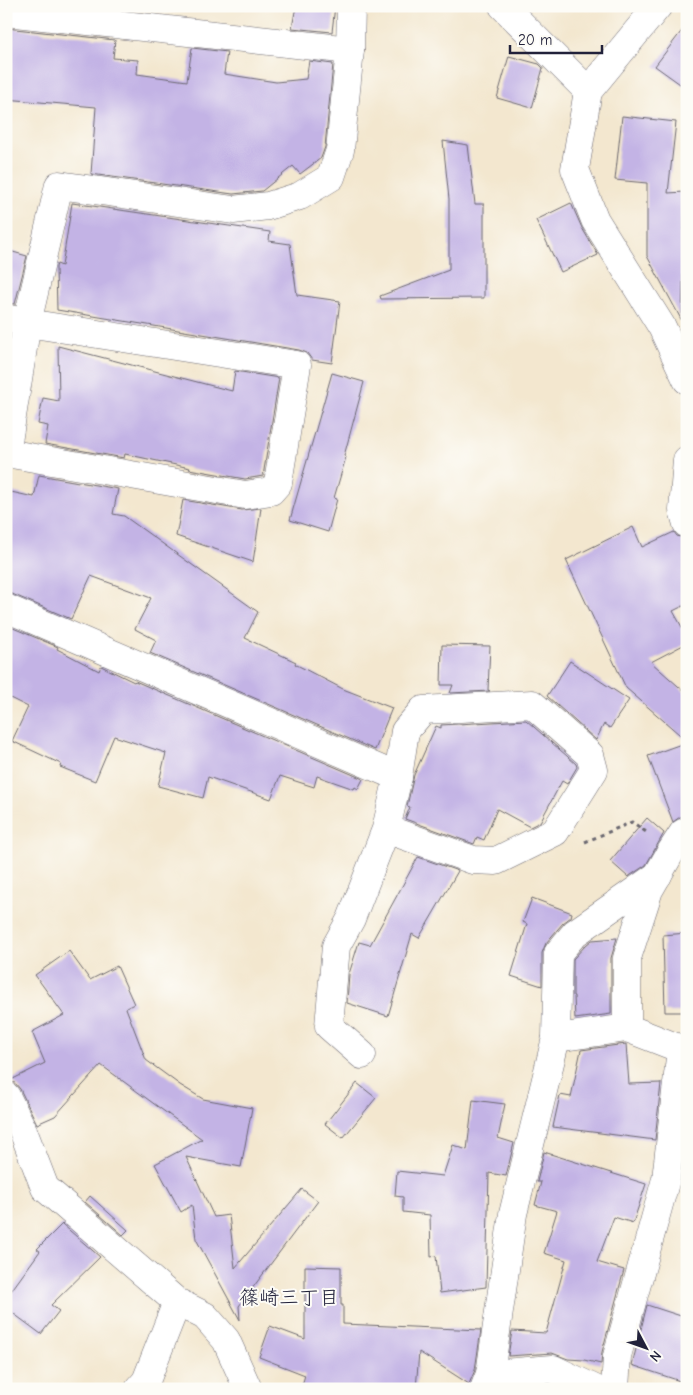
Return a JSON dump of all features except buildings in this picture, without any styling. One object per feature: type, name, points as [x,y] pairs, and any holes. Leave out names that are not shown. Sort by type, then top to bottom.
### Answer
[{"type":"street","points":[[17,321],[298,365],[278,483],[271,491],[244,495],[6,453],[17,321],[59,185],[233,210],[268,206],[300,196],[331,177],[340,150],[350,50],[351,6]]},
{"type":"street","points":[[658,6],[588,91],[575,169],[595,220],[662,327],[687,380]]},
{"type":"street","points":[[510,9],[588,91]]},
{"type":"street","points":[[6,12],[350,50]]},
{"type":"street","points":[[685,513],[687,460]]},
{"type":"street","points":[[6,608],[398,777]]},
{"type":"street","points":[[362,1055],[328,1026],[336,946],[351,919],[386,829],[398,777],[404,731],[423,710],[532,704],[590,755],[594,770],[555,832],[496,861],[473,860],[386,829]]},
{"type":"street","points":[[627,1028],[628,958],[649,890],[679,841]]},
{"type":"street","points":[[595,1389],[553,1369],[487,1381],[513,1214],[556,1038],[558,953],[575,933],[658,875]]},
{"type":"street","points":[[556,1038],[627,1028],[681,1049],[666,1179],[617,1356],[616,1389]]},
{"type":"street","points":[[6,1096],[22,1128],[45,1188],[177,1302],[205,1316],[226,1340],[248,1389]]},
{"type":"street","points":[[139,1389],[146,1381],[177,1302]]},
{"type":"path","points":[[555,832],[575,846],[632,822],[679,841]]},
{"type":"district","name":"篠崎三丁目","points":[[289,1297]]}]
